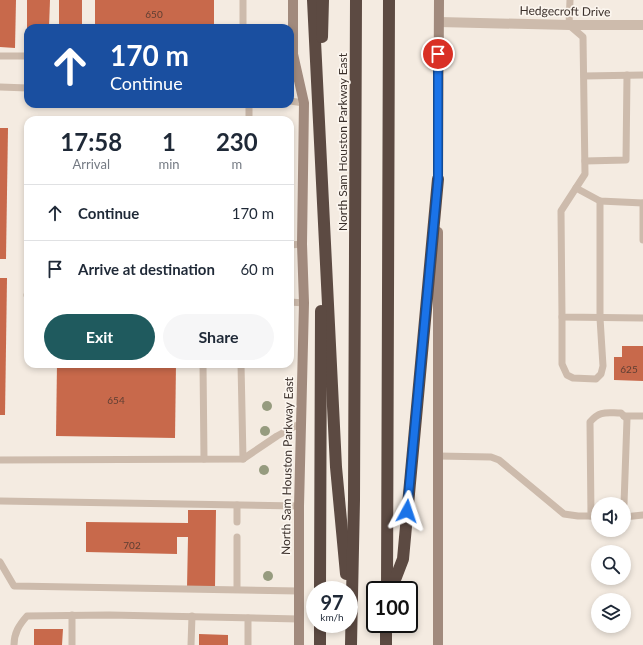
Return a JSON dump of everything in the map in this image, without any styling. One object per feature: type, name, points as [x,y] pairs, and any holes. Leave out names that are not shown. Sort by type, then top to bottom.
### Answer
[{"type":"highway","points":[[313,0],[336,467],[346,581]]},
{"type":"highway","points":[[320,581],[323,0]]},
{"type":"highway","name":"North Sam Houston Parkway East","points":[[352,581],[354,500],[356,0]]},
{"type":"highway","points":[[387,581],[389,0]]},
{"type":"highway","points":[[394,581],[403,558],[438,179]]},
{"type":"highway","points":[[320,633],[320,645]]},
{"type":"highway","name":"North Sam Houston Parkway East","points":[[351,633],[351,645]]},
{"type":"highway","points":[[386,633],[386,645]]},
{"type":"main road","name":"North Sam Houston Parkway East","points":[[292,24],[293,0]]},
{"type":"main road","points":[[438,645],[439,0]]},
{"type":"main road","name":"North Sam Houston Parkway East","points":[[294,65],[304,103],[302,244],[304,303],[299,506],[299,645]]},
{"type":"street","name":"Hedgecroft Drive","points":[[439,22],[643,25]]},
{"type":"lane","points":[[243,0],[243,24]]},
{"type":"lane","points":[[570,0],[569,25],[583,37],[585,161],[585,174],[561,211],[562,364],[567,375],[573,378],[596,379],[601,374],[603,366],[600,318],[600,201]]},
{"type":"lane","points":[[0,56],[24,56]]},
{"type":"lane","points":[[585,161],[626,160],[627,75]]},
{"type":"lane","points":[[584,76],[643,75]]},
{"type":"lane","points":[[0,87],[24,88]]},
{"type":"lane","points":[[294,102],[304,103]]},
{"type":"lane","points":[[576,188],[600,201],[643,203],[643,240]]},
{"type":"lane","points":[[294,245],[302,244]]},
{"type":"lane","points":[[294,302],[304,303]]},
{"type":"lane","points":[[562,317],[643,318]]},
{"type":"lane","points":[[203,368],[204,459]]},
{"type":"lane","points":[[241,368],[243,459]]},
{"type":"lane","points":[[593,497],[590,422],[596,415],[602,413],[621,413],[627,419],[624,497]]},
{"type":"lane","points":[[624,416],[643,416]]},
{"type":"lane","points":[[0,460],[243,459],[277,436],[301,424]]},
{"type":"lane","points":[[438,456],[491,457],[499,460],[564,514],[591,516]]},
{"type":"lane","points":[[0,502],[299,506]]},
{"type":"lane","points":[[237,505],[237,522]]},
{"type":"lane","points":[[631,516],[643,515]]},
{"type":"lane","points":[[237,536],[237,590]]},
{"type":"lane","points":[[0,562],[14,586],[299,591]]},
{"type":"lane","points":[[72,615],[72,645]]},
{"type":"lane","points":[[14,645],[14,637],[20,624],[27,616],[192,616],[299,620]]},
{"type":"lane","points":[[191,645],[192,616]]},
{"type":"lane","points":[[248,618],[248,645]]},
{"type":"building","points":[[0,0],[16,0],[15,48],[0,47]]},
{"type":"building","points":[[27,0],[50,0],[49,24],[27,24]]},
{"type":"building","points":[[59,0],[82,0],[82,24],[59,24]]},
{"type":"building","points":[[95,0],[214,0],[214,24],[95,24]]},
{"type":"building","points":[[0,128],[8,128],[6,259],[0,259]]},
{"type":"building","points":[[0,278],[7,278],[5,415],[0,415]]},
{"type":"building","points":[[622,346],[643,346],[643,381],[614,380],[614,357],[622,357]]},
{"type":"building","points":[[57,368],[176,368],[175,438],[56,436]]},
{"type":"building","points":[[188,510],[216,510],[215,588],[187,588],[188,537],[177,537],[177,554],[86,552],[86,522],[188,523]]},
{"type":"building","points":[[34,629],[63,629],[62,645],[34,645]]},
{"type":"building","points":[[199,634],[228,635],[228,645],[199,645]]},
{"type":"route","points":[[407,511],[438,179],[438,54]]}]
